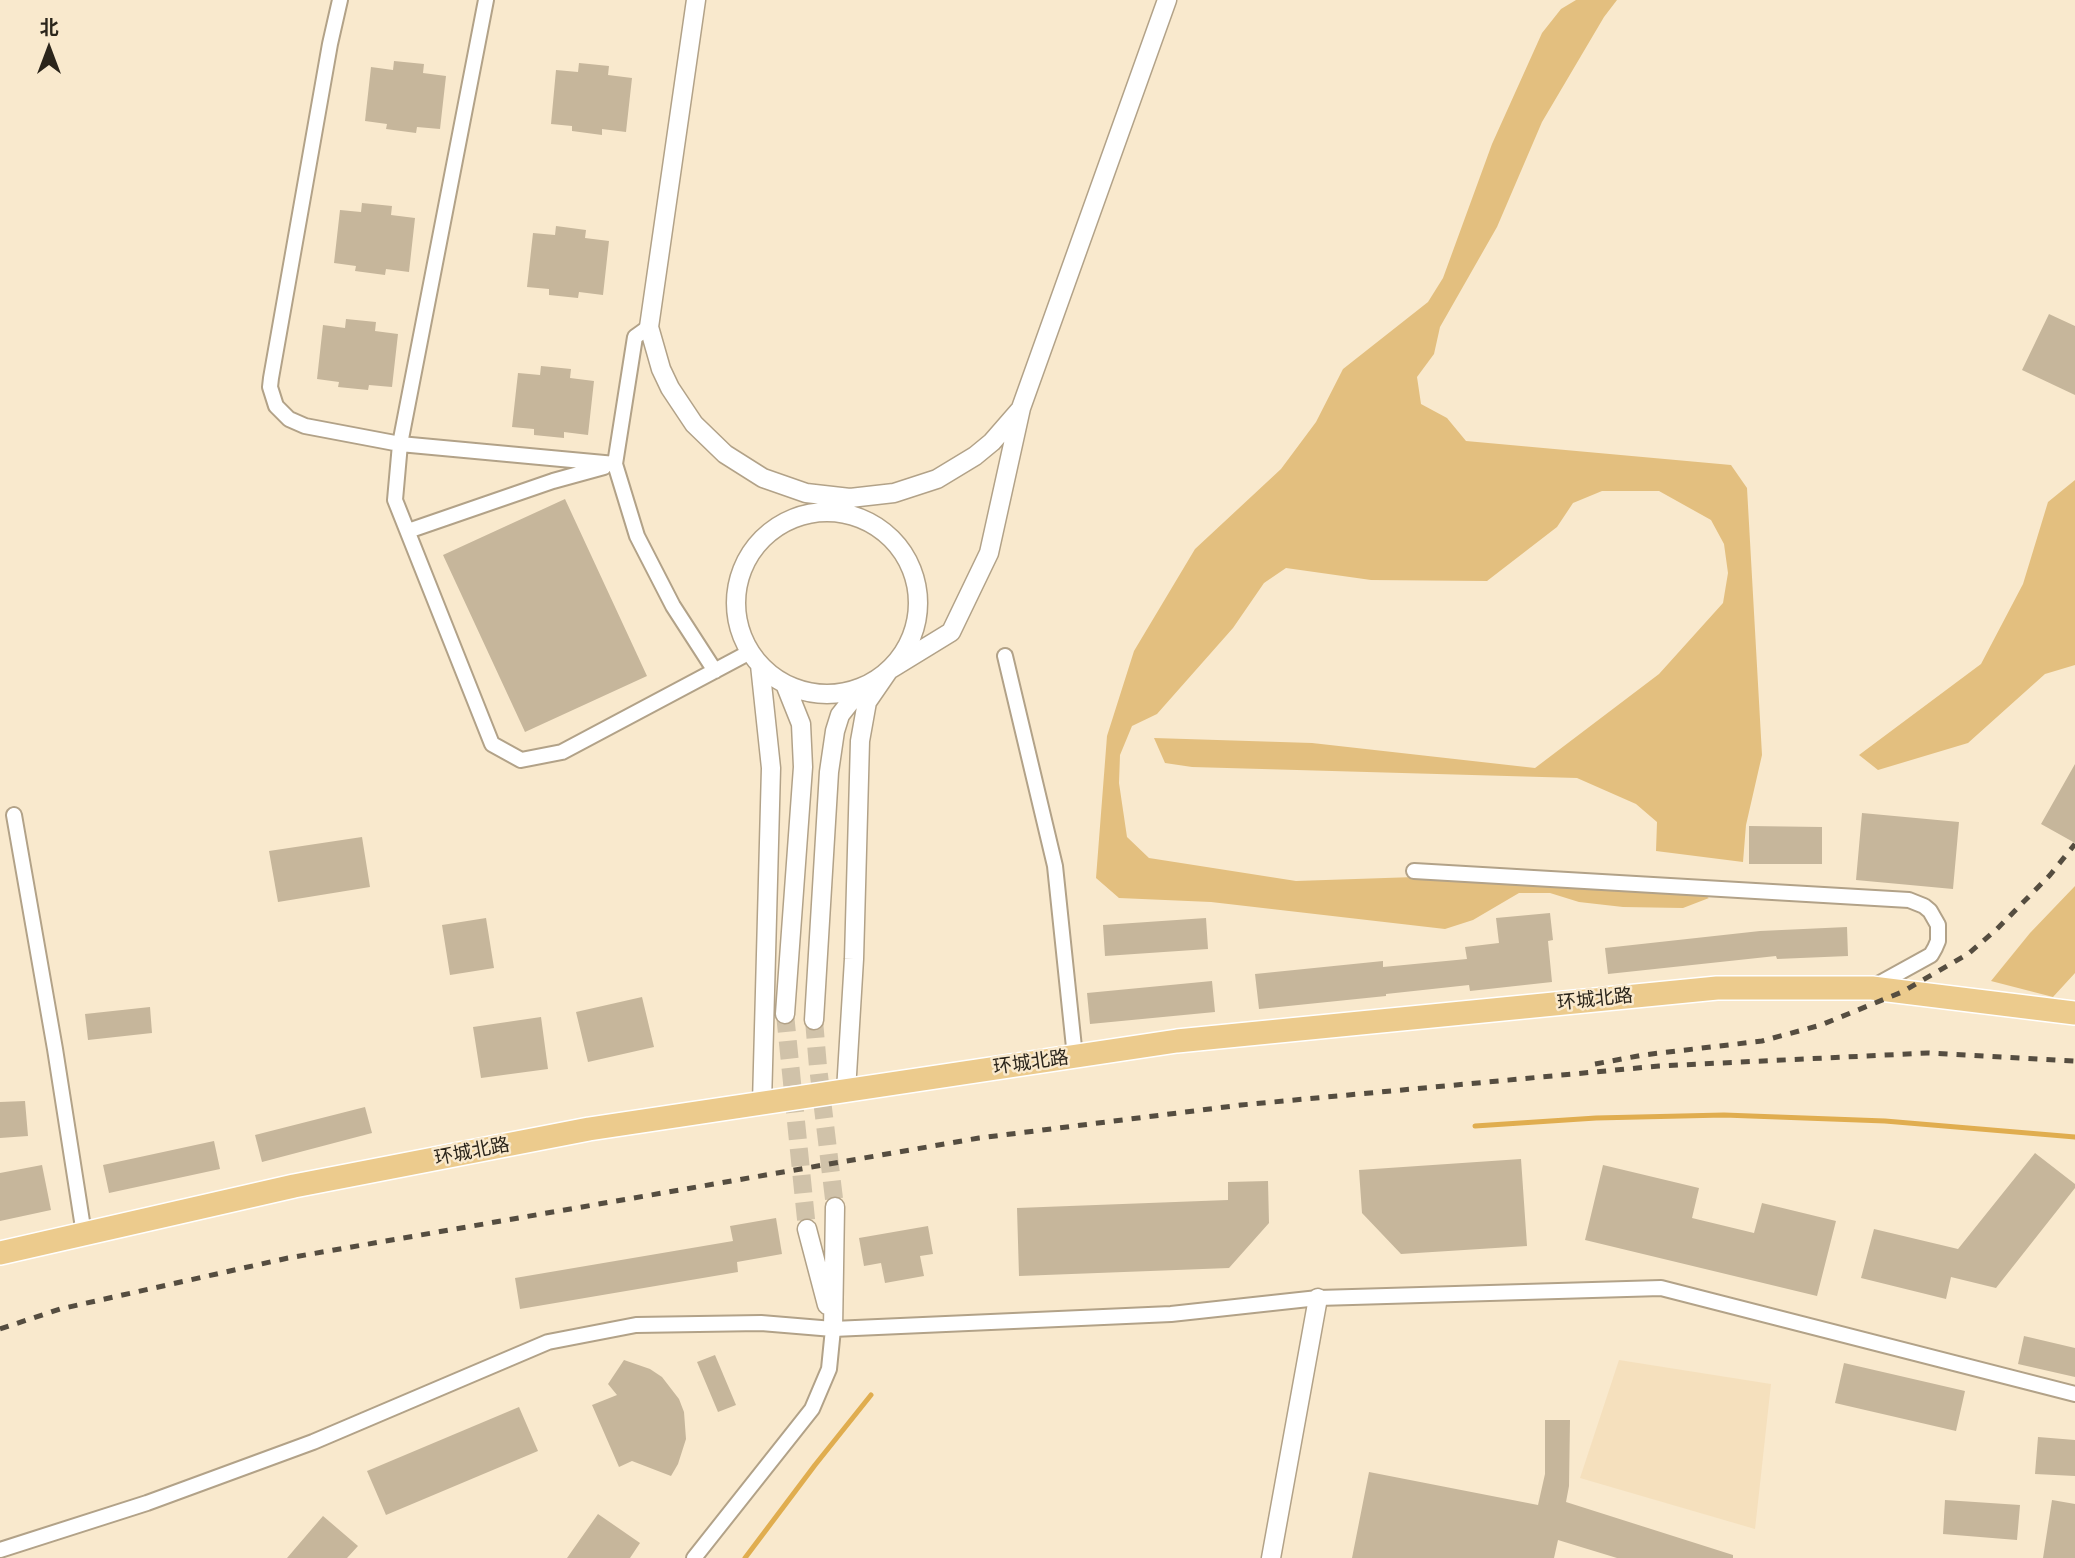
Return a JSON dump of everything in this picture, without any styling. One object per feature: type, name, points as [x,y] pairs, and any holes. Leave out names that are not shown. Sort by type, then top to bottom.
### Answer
[{"type":"main road","name":"环城北路","points":[[0,1253],[295,1186],[589,1129],[1177,1041],[1717,988],[1872,988],[2075,1013]]},
{"type":"street","points":[[340,0],[270,387],[276,406],[296,424],[400,444],[615,464]]},
{"type":"street","points":[[486,0],[400,444],[395,500],[492,744],[521,760],[562,752],[715,671],[755,658]]},
{"type":"street","points":[[696,0],[649,327],[661,369],[687,415],[725,454],[763,478],[806,493],[850,498],[894,493],[916,487],[957,469],[992,442],[1021,408]]},
{"type":"street","points":[[755,658],[785,684],[800,690],[831,694],[862,687],[951,632],[989,553],[1021,408],[1167,0]]},
{"type":"street","points":[[649,327],[635,337],[615,464],[637,536],[673,606],[715,671]]},
{"type":"street","points":[[408,531],[553,481],[615,464]]},
{"type":"street","points":[[762,1103],[771,768],[755,658],[738,623],[737,591],[740,576],[755,548],[778,527],[827,496]]},
{"type":"street","points":[[846,1091],[854,959],[860,741],[866,702],[900,659],[914,631],[919,599],[904,555],[895,542],[850,498]]},
{"type":"street","points":[[792,520],[808,515],[839,513],[870,523],[883,531]]},
{"type":"street","points":[[1005,656],[1055,866],[1075,1057]]},
{"type":"street","points":[[785,684],[801,724],[803,767],[785,1014]]},
{"type":"street","points":[[814,1020],[829,772],[840,715],[862,687]]},
{"type":"street","points":[[14,815],[84,1234]]},
{"type":"street","points":[[1414,871],[1882,898],[1909,900],[1924,906],[1938,925],[1938,941],[1931,955],[1872,988]]},
{"type":"street","points":[[694,1558],[812,1409],[829,1369],[833,1329],[835,1207]]},
{"type":"street","points":[[807,1229],[833,1329]]},
{"type":"street","points":[[0,1550],[147,1503],[313,1442],[548,1342],[636,1325],[761,1323],[833,1329],[1171,1314],[1318,1298],[1661,1288],[2075,1394]]},
{"type":"street","points":[[1271,1558],[1318,1298]]},
{"type":"shaded area","points":[[1576,0],[1617,0],[1604,17],[1542,122],[1497,227],[1440,327],[1434,354],[1417,377],[1421,404],[1447,418],[1466,441],[1731,465],[1747,488],[1762,755],[1746,825],[1743,862],[1656,851],[1657,822],[1636,804],[1577,778],[1192,767],[1165,763],[1154,738],[1312,743],[1535,768],[1659,674],[1723,603],[1728,573],[1724,544],[1711,520],[1659,491],[1602,491],[1573,503],[1557,527],[1487,581],[1371,580],[1286,568],[1264,583],[1233,628],[1157,714],[1132,726],[1120,755],[1119,783],[1127,837],[1149,858],[1296,881],[1415,877],[1698,892],[1709,898],[1683,908],[1623,907],[1579,902],[1550,893],[1519,893],[1473,920],[1445,929],[1211,902],[1119,898],[1096,878],[1107,736],[1134,651],[1195,549],[1281,469],[1316,422],[1343,369],[1428,302],[1443,278],[1492,144],[1542,33],[1561,9]]},
{"type":"shaded area","points":[[2075,480],[2075,665],[2045,674],[1968,743],[1878,770],[1859,755],[1981,664],[2023,584],[2048,502]]},
{"type":"shaded area","points":[[2075,886],[2075,973],[2053,997],[1991,981],[2030,933]]},
{"type":"shaded area","points":[[1619,1360],[1771,1384],[1755,1529],[1580,1478]]},
{"type":"building","points":[[394,61],[424,64],[423,73],[446,76],[440,129],[417,127],[416,133],[386,129],[387,124],[365,121],[371,67],[393,70]]},
{"type":"building","points":[[579,63],[609,66],[608,75],[632,78],[626,132],[602,129],[602,135],[572,131],[572,126],[551,124],[556,70],[578,72]]},
{"type":"building","points":[[362,203],[392,206],[391,215],[415,218],[409,272],[386,269],[385,275],[355,271],[356,266],[334,263],[340,210],[361,212]]},
{"type":"building","points":[[556,226],[586,230],[585,238],[609,241],[603,295],[579,292],[578,298],[549,295],[549,289],[527,287],[533,233],[555,235]]},
{"type":"building","points":[[2049,314],[2075,326],[2075,395],[2022,370]]},
{"type":"building","points":[[346,319],[376,322],[375,331],[398,334],[392,387],[369,385],[368,390],[338,387],[339,382],[317,379],[323,325],[345,328]]},
{"type":"building","points":[[541,366],[571,369],[570,378],[594,381],[588,435],[564,432],[564,438],[534,435],[534,429],[512,427],[518,373],[540,375]]},
{"type":"building","points":[[565,499],[647,676],[525,732],[443,555]]},
{"type":"building","points":[[2075,764],[2075,843],[2041,824]]},
{"type":"building","points":[[1862,813],[1959,822],[1953,889],[1856,880]]},
{"type":"building","points":[[1749,826],[1822,827],[1822,864],[1749,864]]},
{"type":"building","points":[[362,837],[370,887],[278,902],[269,851]]},
{"type":"building","points":[[1550,913],[1553,940],[1548,941],[1552,982],[1470,991],[1469,985],[1259,1009],[1255,974],[1383,961],[1383,967],[1467,959],[1465,947],[1499,943],[1496,918]]},
{"type":"building","points":[[486,918],[494,968],[450,975],[442,925]]},
{"type":"building","points":[[1206,918],[1208,949],[1105,956],[1103,925]]},
{"type":"building","points":[[1847,927],[1848,956],[1777,959],[1776,956],[1608,974],[1605,948],[1760,931]]},
{"type":"building","points":[[1212,981],[1215,1012],[1090,1024],[1087,993]]},
{"type":"building","points":[[642,997],[654,1047],[588,1062],[576,1012]]},
{"type":"building","points":[[150,1007],[152,1033],[88,1040],[85,1014]]},
{"type":"building","points":[[541,1017],[548,1069],[481,1078],[473,1027]]},
{"type":"building","points":[[25,1101],[28,1136],[0,1138],[0,1102]]},
{"type":"building","points":[[365,1107],[372,1133],[262,1162],[255,1135]]},
{"type":"building","points":[[214,1141],[220,1169],[109,1193],[103,1165]]},
{"type":"building","points":[[2035,1153],[2075,1184],[2075,1188],[1996,1288],[1951,1277],[1946,1299],[1861,1278],[1874,1229],[1958,1249]]},
{"type":"building","points":[[1521,1159],[1527,1246],[1401,1254],[1362,1213],[1359,1170]]},
{"type":"building","points":[[42,1165],[51,1210],[0,1221],[0,1173]]},
{"type":"building","points":[[1603,1165],[1699,1188],[1692,1218],[1754,1233],[1762,1203],[1836,1221],[1817,1296],[1585,1240]]},
{"type":"building","points":[[1268,1181],[1269,1223],[1229,1268],[1019,1276],[1017,1208],[1228,1200],[1228,1182]]},
{"type":"building","points":[[776,1218],[782,1254],[737,1262],[738,1272],[520,1309],[515,1278],[733,1241],[730,1226]]},
{"type":"building","points":[[928,1226],[933,1254],[920,1256],[924,1276],[885,1283],[881,1263],[864,1266],[859,1238]]},
{"type":"building","points":[[2024,1336],[2075,1348],[2075,1377],[2018,1364]]},
{"type":"building","points":[[715,1355],[736,1405],[718,1412],[697,1362]]},
{"type":"building","points":[[624,1360],[650,1369],[662,1377],[679,1399],[684,1412],[686,1439],[671,1476],[632,1461],[619,1467],[592,1405],[617,1395],[608,1384]]},
{"type":"building","points":[[1844,1363],[1965,1391],[1956,1431],[1835,1403]]},
{"type":"building","points":[[519,1407],[538,1451],[386,1515],[367,1471]]},
{"type":"building","points":[[1545,1420],[1570,1420],[1569,1486],[1566,1502],[1733,1555],[1733,1558],[1617,1558],[1558,1540],[1554,1558],[1352,1558],[1369,1472],[1538,1505],[1545,1474]]},
{"type":"building","points":[[2038,1437],[2075,1440],[2075,1476],[2035,1474]]},
{"type":"building","points":[[1945,1500],[2020,1505],[2017,1540],[1943,1534]]},
{"type":"building","points":[[2052,1500],[2075,1504],[2075,1558],[2043,1558]]},
{"type":"building","points":[[598,1514],[640,1543],[630,1558],[567,1558]]},
{"type":"building","points":[[323,1516],[358,1546],[347,1558],[287,1558]]},
{"type":"waterway","points":[[1475,1126],[1596,1118],[1724,1115],[1885,1121],[2075,1137]]},
{"type":"waterway","points":[[745,1558],[871,1395]]},
{"type":"tunnel","points":[[785,1014],[807,1229]]},
{"type":"tunnel","points":[[814,1020],[835,1207]]},
{"type":"railway","points":[[1595,1064],[1643,1055],[1762,1041],[1821,1025],[1902,992],[1968,954],[1997,929],[2050,875],[2075,844]]},
{"type":"railway","points":[[0,1329],[60,1309],[288,1258],[979,1138],[1241,1105],[1659,1066],[1928,1053],[2075,1061]]}]
